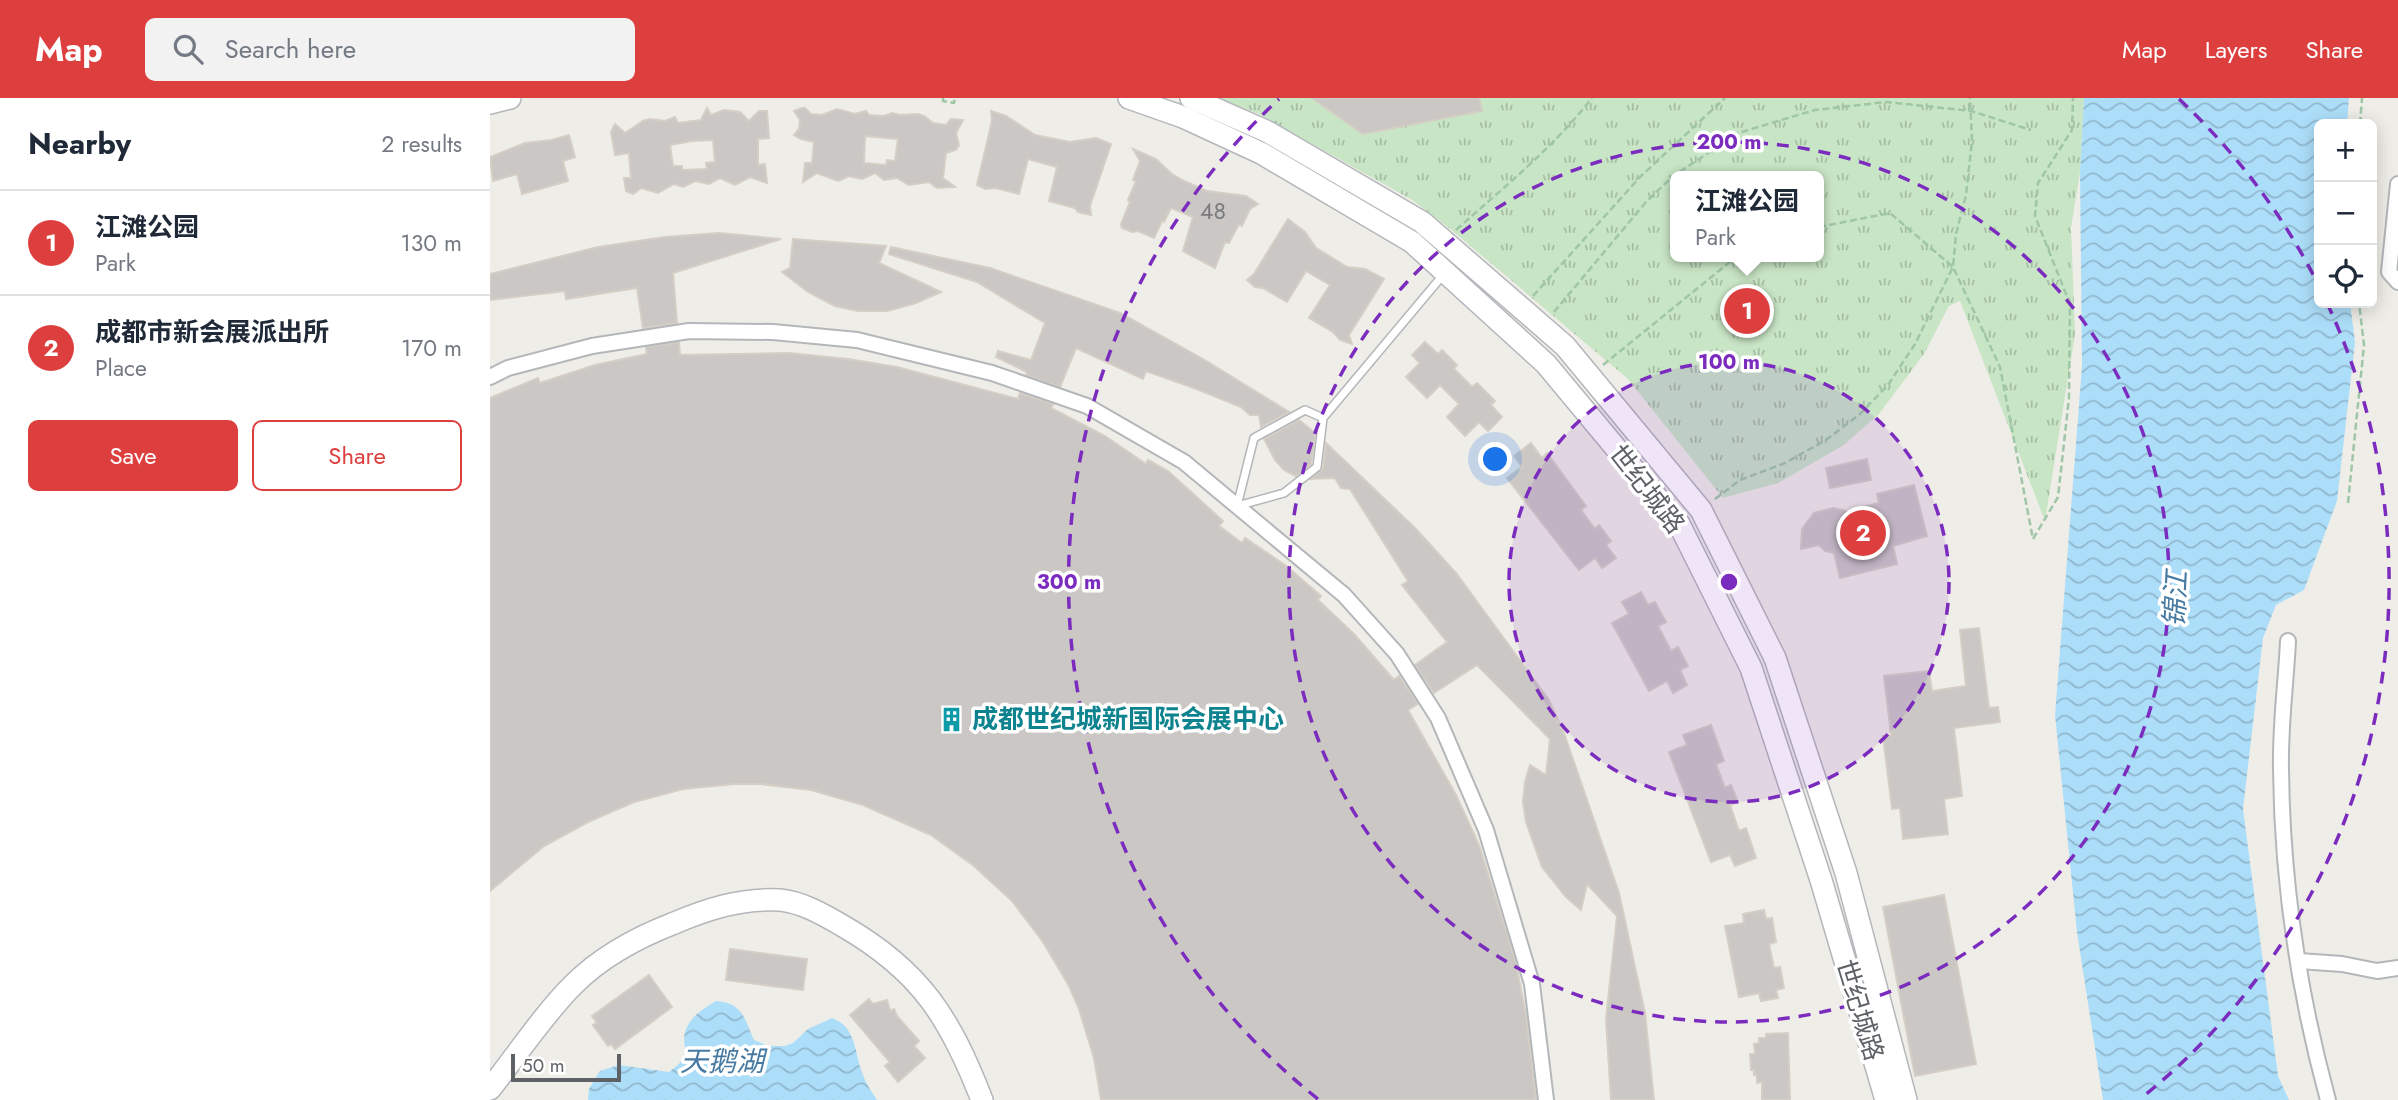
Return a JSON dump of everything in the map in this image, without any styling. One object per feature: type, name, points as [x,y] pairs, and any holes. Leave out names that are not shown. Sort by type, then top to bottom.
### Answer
[{"type":"main road","points":[[490,103],[509,98]]},
{"type":"main road","name":"世纪城路","points":[[1129,98],[1183,117],[1261,153],[1412,242],[1546,364],[1679,524],[1751,668],[1891,1099]]},
{"type":"main road","name":"世纪城路","points":[[1191,98],[1268,132],[1422,222],[1565,346],[1701,510],[1775,658],[1846,873],[1891,1099]]},
{"type":"main road","points":[[490,1089],[573,985],[612,954],[656,930],[697,913],[736,902],[782,900],[809,908],[834,920],[868,940],[901,967],[935,1003],[956,1039],[982,1100]]},
{"type":"street","points":[[2398,184],[2389,272],[2398,282]]},
{"type":"street","points":[[490,377],[508,368],[593,345],[689,331],[773,332],[857,340],[992,373],[1087,406],[1184,462],[1344,595],[1398,654],[1438,718],[1486,830],[1532,984],[1546,1100]]},
{"type":"street","points":[[2288,641],[2281,766],[2284,866],[2299,961],[2328,1100]]},
{"type":"street","points":[[2299,961],[2342,964],[2377,971],[2398,968]]},
{"type":"lane","points":[[1322,418],[1305,410],[1254,438],[1237,506],[1284,493],[1317,467],[1322,418],[1446,272]]},
{"type":"path","points":[[943,98],[943,101],[954,103],[955,98]]},
{"type":"path","points":[[1454,232],[1531,166],[1569,127],[1592,98]]},
{"type":"path","points":[[1531,298],[1640,177],[1725,98]]},
{"type":"path","points":[[1701,510],[1740,480],[1785,463],[1826,440],[1860,414],[1888,385],[1915,344],[1953,267],[1956,234],[1966,195],[1972,141],[1970,98]]},
{"type":"path","points":[[1824,226],[1890,213],[1953,267],[2000,367],[2033,539],[2058,497],[2069,398],[2070,317],[2070,304],[2035,216],[2038,183],[2072,130],[2073,98]]},
{"type":"path","points":[[2360,119],[2361,98]]},
{"type":"path","points":[[1681,171],[1738,133],[1815,110],[1854,104],[1886,102],[1971,111],[2031,131]]},
{"type":"path","points":[[1551,315],[1646,202],[1670,179]]},
{"type":"path","points":[[1590,376],[1730,262]]},
{"type":"path","points":[[2348,503],[2364,345],[2360,308]]},
{"type":"green space","points":[[1216,98],[2084,98],[2080,172],[2071,228],[2075,334],[2045,521],[1960,301],[1949,306],[1924,354],[1879,414],[1844,445],[1778,483],[1723,498],[1628,379],[1414,201],[1259,114]]},
{"type":"water","name":"锦江","points":[[2084,98],[2349,98],[2347,119],[2314,119],[2314,308],[2351,308],[2355,342],[2337,501],[2304,590],[2276,605],[2263,638],[2243,809],[2278,1076],[2289,1100],[2103,1100],[2077,932],[2055,715],[2082,366],[2080,172]]},
{"type":"water","name":"天鹅湖","points":[[716,1001],[737,1008],[754,1040],[768,1046],[793,1043],[808,1029],[832,1018],[840,1022],[850,1034],[864,1078],[877,1100],[588,1100],[589,1089],[600,1071],[619,1065],[669,1072],[683,1059],[685,1034],[690,1022]]},
{"type":"building","points":[[1312,98],[1479,98],[1482,111],[1363,134]]},
{"type":"building","points":[[707,108],[711,115],[724,110],[740,112],[749,121],[759,111],[767,111],[769,138],[758,139],[758,165],[765,164],[767,183],[750,177],[735,185],[720,178],[709,184],[695,181],[683,187],[674,184],[658,193],[641,188],[633,194],[626,191],[624,178],[631,178],[629,153],[615,155],[611,132],[615,124],[625,133],[650,119],[665,121],[675,117],[678,123],[701,120]],"holes":[[[713,140],[715,162],[706,163],[707,169],[682,170],[682,166],[673,166],[670,145]]]},
{"type":"building","points":[[805,108],[811,114],[822,115],[837,109],[855,114],[866,111],[869,115],[884,116],[892,113],[918,114],[933,123],[946,125],[951,119],[963,120],[956,133],[959,145],[956,150],[946,153],[943,178],[955,187],[937,188],[929,182],[909,185],[897,178],[884,180],[875,173],[862,179],[849,176],[838,181],[817,173],[803,182],[805,163],[812,163],[814,142],[794,135],[799,129],[800,120],[794,111]],"holes":[[[865,136],[898,139],[895,161],[887,160],[886,165],[864,163]]]},
{"type":"building","points":[[991,111],[1006,116],[1035,135],[1070,142],[1096,138],[1111,144],[1090,206],[1091,215],[1049,201],[1057,167],[1028,159],[1019,194],[996,188],[985,189],[977,185],[992,121]]},
{"type":"building","points":[[569,135],[575,157],[563,161],[568,181],[522,194],[517,174],[493,181],[490,157],[525,143]]},
{"type":"building","points":[[1133,149],[1156,159],[1184,181],[1207,191],[1246,196],[1258,204],[1250,209],[1242,226],[1239,224],[1229,243],[1225,242],[1215,268],[1183,251],[1193,217],[1171,208],[1154,238],[1122,228],[1140,161]]},
{"type":"building","points":[[1288,219],[1305,232],[1316,248],[1347,267],[1365,269],[1384,279],[1349,335],[1352,344],[1340,340],[1333,332],[1309,318],[1330,285],[1306,271],[1287,302],[1263,288],[1255,287],[1247,280],[1254,274]]},
{"type":"building","points":[[719,233],[781,239],[673,273],[677,323],[643,328],[637,288],[566,299],[565,291],[490,300],[490,274],[598,247],[665,237]]},
{"type":"building","points":[[793,239],[886,246],[879,263],[941,292],[887,311],[858,311],[835,306],[808,292],[782,272],[790,268]]},
{"type":"building","points":[[891,247],[990,268],[1120,313],[1203,359],[1289,412],[1261,427],[1259,415],[1250,415],[1241,407],[1146,371],[1143,379],[1076,348],[1060,387],[1026,375],[1027,372],[996,357],[998,351],[1031,360],[1045,323],[977,282],[889,254]]},
{"type":"building","name":"成都世纪城新国际会展中心","points":[[679,342],[680,355],[789,353],[848,359],[897,367],[1018,399],[1020,393],[1053,404],[1051,408],[1105,436],[1146,464],[1148,460],[1168,471],[1223,521],[1219,526],[1242,543],[1245,538],[1285,565],[1321,596],[1318,600],[1354,634],[1394,680],[1399,676],[1418,704],[1408,710],[1456,795],[1479,845],[1516,963],[1526,1016],[1536,1100],[1101,1100],[1094,1058],[1069,986],[1043,942],[1012,901],[974,866],[931,835],[863,805],[811,790],[735,784],[683,789],[634,802],[588,822],[544,846],[490,891],[490,398],[538,378],[540,383],[595,365],[647,354],[646,347]]},
{"type":"building","points":[[1425,342],[1438,354],[1442,350],[1457,365],[1454,369],[1472,387],[1477,383],[1495,401],[1491,405],[1502,417],[1488,431],[1479,422],[1465,436],[1447,417],[1459,404],[1440,385],[1427,398],[1406,377],[1420,363],[1412,355]]},
{"type":"building","points":[[1299,420],[1315,433],[1311,464],[1296,476],[1284,470],[1275,460],[1264,439]]},
{"type":"building","points":[[1326,443],[1415,528],[1456,573],[1549,700],[1564,733],[1619,893],[1645,1013],[1654,1100],[1611,1100],[1606,1019],[1617,916],[1587,884],[1581,910],[1566,897],[1542,867],[1526,822],[1523,802],[1525,782],[1530,765],[1546,775],[1550,739],[1477,665],[1434,693],[1415,665],[1447,642],[1402,585],[1408,581],[1350,489],[1341,488],[1335,478],[1311,479],[1323,469]]},
{"type":"building","points":[[1531,443],[1542,458],[1547,453],[1586,506],[1581,510],[1595,529],[1599,525],[1611,541],[1606,545],[1616,558],[1602,568],[1595,558],[1579,570],[1507,478],[1522,467],[1514,456]]},
{"type":"building","points":[[1867,459],[1871,480],[1830,488],[1826,468]]},
{"type":"building","points":[[1914,485],[1927,536],[1893,546],[1897,564],[1840,578],[1834,553],[1825,551],[1819,545],[1801,549],[1802,529],[1814,513],[1833,508],[1843,510],[1865,523],[1863,507],[1879,503],[1877,494]]},
{"type":"building","points":[[1641,592],[1648,605],[1655,602],[1666,622],[1658,626],[1671,651],[1678,647],[1688,666],[1680,670],[1687,685],[1673,693],[1667,681],[1649,691],[1612,623],[1629,614],[1622,602]]},
{"type":"building","points":[[1979,628],[1989,708],[1998,707],[2000,722],[1954,728],[1962,796],[1944,799],[1948,834],[1903,839],[1900,808],[1892,809],[1883,736],[1891,735],[1884,676],[1929,671],[1932,691],[1966,686],[1960,630]]},
{"type":"building","points":[[1711,725],[1724,761],[1716,764],[1725,788],[1731,785],[1738,802],[1730,805],[1739,831],[1746,828],[1756,858],[1735,866],[1730,855],[1711,862],[1669,752],[1687,745],[1683,735]]},
{"type":"building","points":[[1944,895],[1976,1064],[1915,1076],[1883,907]]},
{"type":"building","points":[[1764,910],[1766,919],[1772,918],[1776,942],[1769,944],[1774,968],[1780,967],[1784,988],[1776,990],[1778,998],[1761,1001],[1759,993],[1739,997],[1725,926],[1744,923],[1743,914]]},
{"type":"building","points":[[730,949],[807,959],[803,990],[726,980]]},
{"type":"building","points":[[649,975],[672,1007],[615,1049],[611,1044],[608,1046],[593,1025],[597,1023],[592,1016]]},
{"type":"building","points":[[869,999],[873,1004],[887,1000],[890,1011],[894,1009],[919,1041],[914,1046],[925,1058],[898,1082],[885,1066],[890,1062],[850,1015]]},
{"type":"building","points":[[1788,1033],[1790,1100],[1762,1100],[1762,1082],[1757,1083],[1757,1075],[1751,1070],[1750,1054],[1755,1054],[1754,1044],[1759,1043],[1759,1038],[1766,1038],[1766,1034]]},
{"type":"place","name":"江滩公园","points":[[1747,311]]},
{"type":"place","name":"成都市新会展派出所","points":[[1863,533]]},
{"type":"place","name":"成都世纪城新国际会展中心","points":[[952,719]]}]
